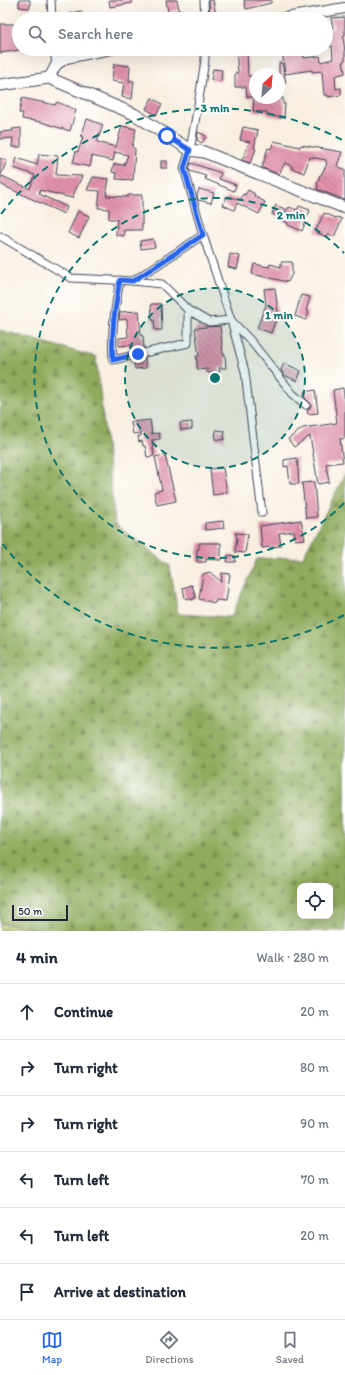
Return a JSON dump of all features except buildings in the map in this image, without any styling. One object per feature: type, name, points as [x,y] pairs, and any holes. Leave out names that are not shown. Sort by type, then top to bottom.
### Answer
[{"type":"main road","points":[[0,85],[49,78],[134,114],[190,150],[204,152],[345,208]]},
{"type":"street","points":[[51,0],[52,12]]},
{"type":"street","points":[[204,0],[205,12]]},
{"type":"street","points":[[321,12],[345,8]]},
{"type":"street","points":[[55,56],[56,65]]},
{"type":"street","points":[[49,78],[56,65],[66,58],[76,56]]},
{"type":"street","points":[[205,56],[190,150],[184,168],[203,235],[231,320],[245,372],[262,513]]},
{"type":"street","points":[[133,281],[203,235]]},
{"type":"street","points":[[0,236],[71,278],[120,280],[162,284],[188,310],[209,322],[231,320]]},
{"type":"street","points":[[120,280],[113,315],[113,360],[188,343],[188,310]]},
{"type":"street","points":[[231,320],[250,340],[293,394],[306,405]]},
{"type":"green space","points":[[0,330],[96,357],[115,523],[170,566],[178,614],[231,617],[257,559],[303,557],[345,474],[345,931],[45,931],[0,922]]},
{"type":"green space","points":[[0,922],[1,923],[45,931],[0,931]]},
{"type":"route","points":[[138,354],[113,360],[113,315],[120,280],[133,281],[203,235],[184,168],[190,150],[167,136]]}]
